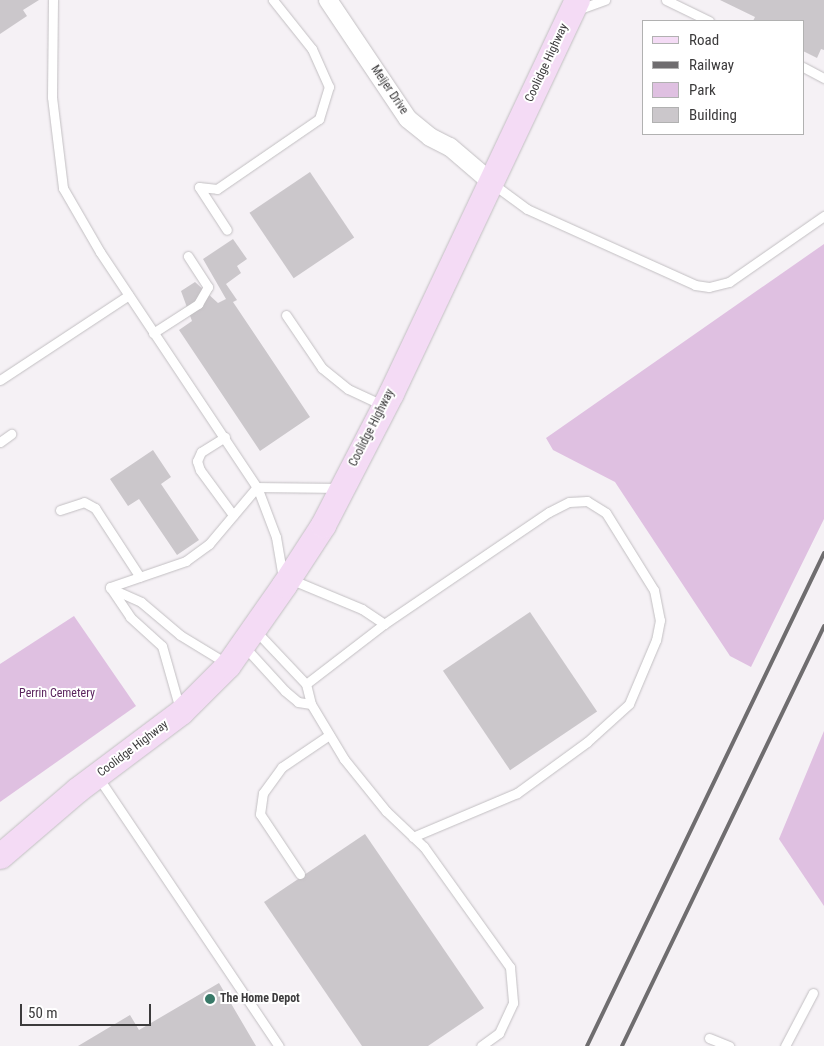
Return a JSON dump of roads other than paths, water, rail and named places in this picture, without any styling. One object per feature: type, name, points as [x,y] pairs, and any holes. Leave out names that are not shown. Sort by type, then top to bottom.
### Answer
[{"type":"main road","name":"Coolidge Highway","points":[[0,856],[77,790],[181,712],[228,665],[249,637],[323,525],[384,406],[574,6]]},
{"type":"main road","name":"Coolidge Highway","points":[[0,832],[77,790]]},
{"type":"street","name":"Meijer Drive","points":[[328,0],[408,119],[430,137],[450,147],[491,182]]},
{"type":"lane","points":[[53,0],[52,97],[63,188],[73,209],[257,487],[276,537],[286,582],[362,609],[384,624]]},
{"type":"lane","points":[[228,230],[199,187],[216,189],[319,119],[329,87],[312,49],[274,0]]},
{"type":"lane","points":[[574,6],[605,0]]},
{"type":"lane","points":[[666,0],[707,20]]},
{"type":"lane","points":[[804,68],[824,78]]},
{"type":"lane","points":[[491,182],[526,210],[695,285],[709,287],[729,282],[824,216]]},
{"type":"lane","points":[[153,332],[198,304],[208,286],[188,256]]},
{"type":"lane","points":[[0,380],[129,295]]},
{"type":"lane","points":[[286,315],[322,368],[348,389],[384,406]]},
{"type":"lane","points":[[0,442],[11,434]]},
{"type":"lane","points":[[225,437],[201,452],[197,461],[200,470],[233,515]]},
{"type":"lane","points":[[257,487],[342,488]]},
{"type":"lane","points":[[110,587],[186,561],[210,544],[257,487]]},
{"type":"lane","points":[[306,684],[384,624],[549,512],[569,502],[588,501],[606,513],[654,590],[660,620],[656,640],[629,704],[588,742],[517,793],[412,837]]},
{"type":"lane","points":[[60,510],[79,502],[95,508],[140,578]]},
{"type":"lane","points":[[110,587],[141,602],[186,639],[228,665]]},
{"type":"lane","points":[[110,587],[130,617],[162,646],[181,712]]},
{"type":"lane","points":[[249,637],[306,684],[311,704],[350,766],[386,811],[412,837],[461,896],[510,967],[513,1003],[499,1033],[480,1046]]},
{"type":"lane","points":[[249,637],[284,691],[298,702],[311,704]]},
{"type":"lane","points":[[300,874],[260,814],[263,794],[282,767],[329,735]]},
{"type":"lane","points":[[97,775],[279,1046]]},
{"type":"lane","points":[[785,1046],[813,993]]},
{"type":"lane","points":[[709,1038],[729,1046]]},
{"type":"railway","points":[[587,1046],[824,553]]},
{"type":"railway","points":[[622,1046],[824,626]]},
{"type":"place","name":"The Home Depot","points":[[210,999]]},
{"type":"park label","name":"Perrin Cemetery","points":[[57,694]]}]
